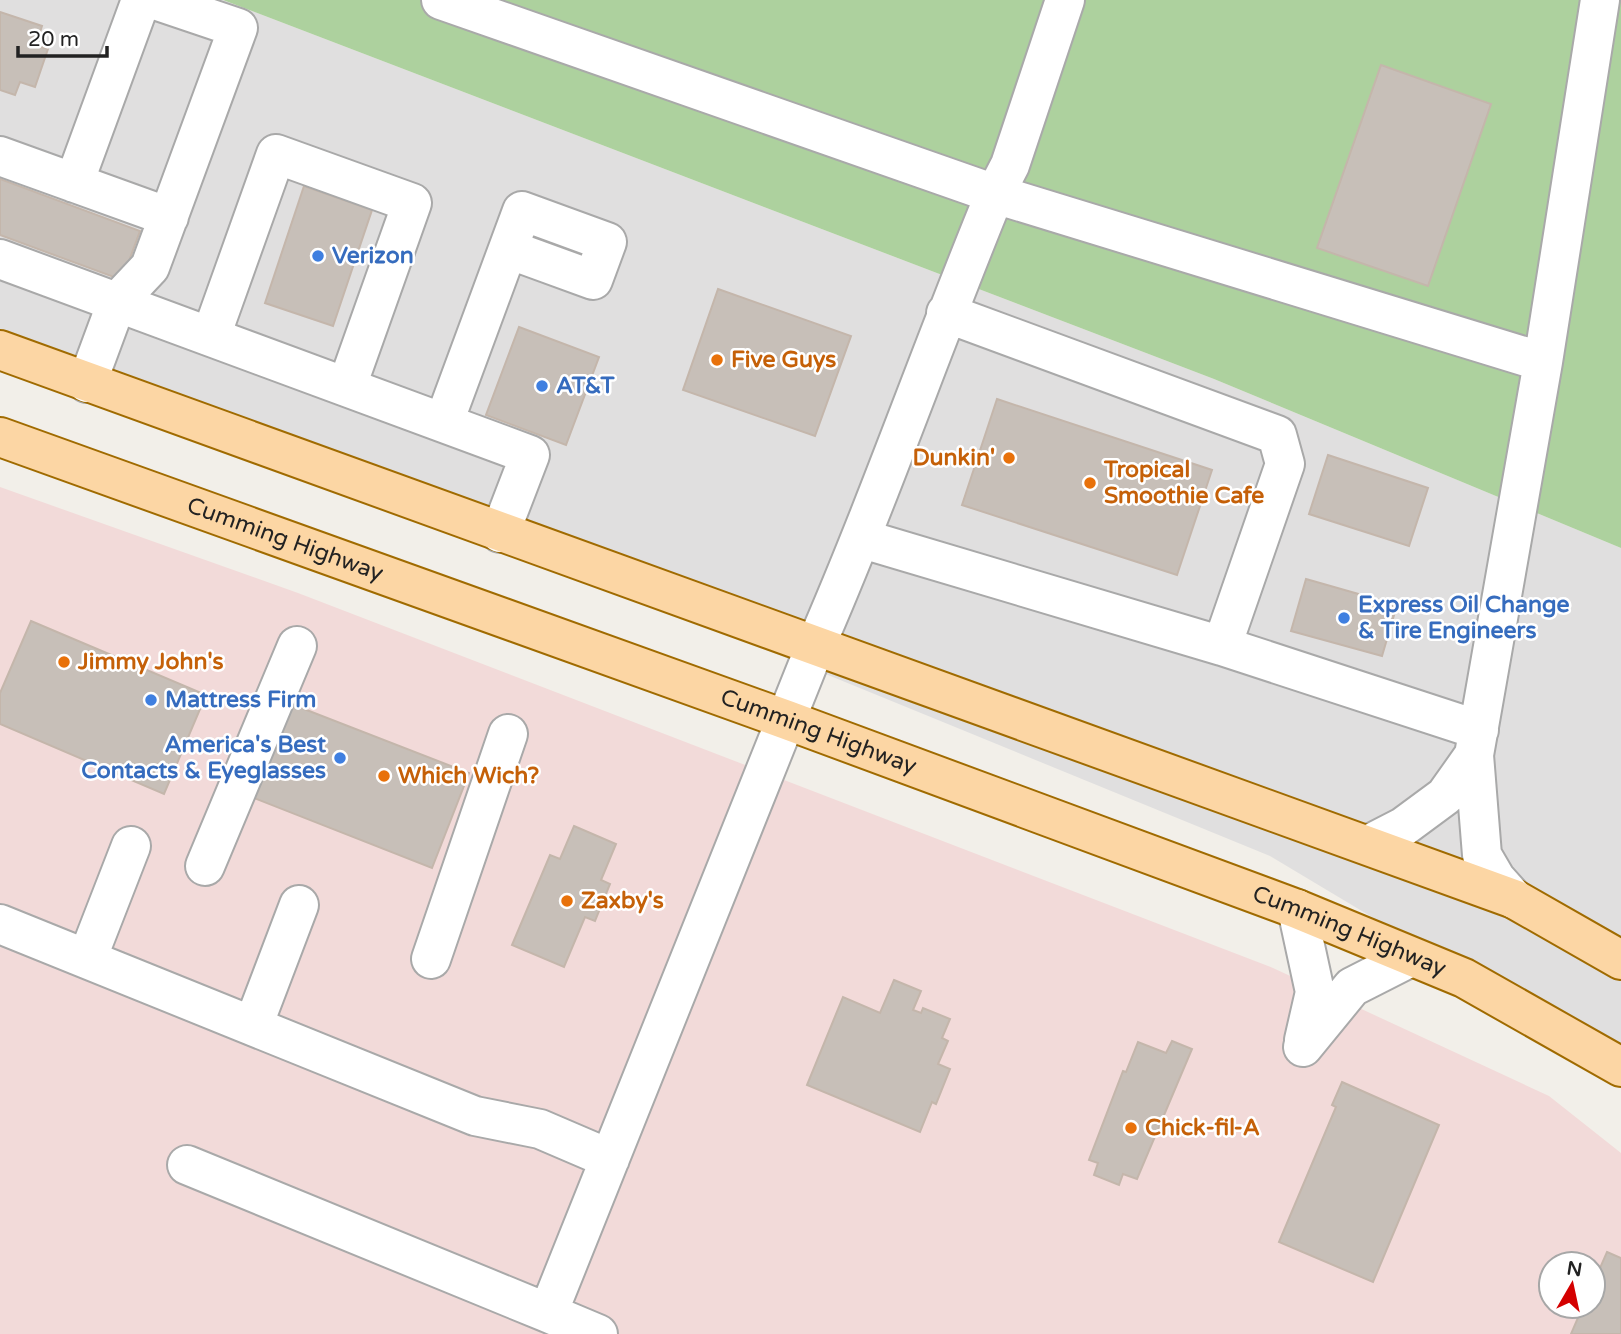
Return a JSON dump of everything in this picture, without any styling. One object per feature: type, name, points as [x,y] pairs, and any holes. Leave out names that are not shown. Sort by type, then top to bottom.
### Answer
[{"type":"main road","points":[[0,350],[1514,899],[1621,960]]},
{"type":"main road","name":"Cumming Highway","points":[[0,437],[787,720],[1297,909],[1464,978],[1621,1067]]},
{"type":"lane","points":[[74,183],[141,0]]},
{"type":"lane","points":[[87,383],[117,302],[150,267],[238,28],[156,0]]},
{"type":"lane","points":[[441,0],[995,194],[1543,362]]},
{"type":"lane","points":[[548,1313],[816,647],[863,539],[946,313],[995,194],[1010,165],[1065,0]]},
{"type":"lane","points":[[1514,899],[1496,879],[1482,855],[1476,742],[1543,362],[1600,0]]},
{"type":"lane","points":[[211,336],[276,154],[412,203],[347,386]]},
{"type":"lane","points":[[0,156],[169,217]]},
{"type":"lane","points":[[444,422],[508,248]]},
{"type":"lane","points":[[0,259],[530,455],[500,533]]},
{"type":"lane","points":[[946,313],[1277,435],[1285,464],[1222,646]]},
{"type":"lane","points":[[863,539],[1222,646],[1476,742]]},
{"type":"lane","points":[[205,866],[297,646]]},
{"type":"lane","points":[[431,959],[508,734]]},
{"type":"lane","points":[[1368,845],[1403,827],[1445,796],[1476,742]]},
{"type":"lane","points":[[87,959],[131,846]]},
{"type":"lane","points":[[253,1026],[299,905]]},
{"type":"lane","points":[[1297,909],[1315,992],[1303,1047],[1352,987],[1410,957]]},
{"type":"lane","points":[[0,923],[475,1116],[540,1129],[610,1159]]},
{"type":"lane","points":[[187,1166],[598,1334]]},
{"type":"shaded area","points":[[0,0],[223,0],[1214,379],[1621,548],[1621,1066],[1270,856],[0,336]]},
{"type":"shaded area","points":[[0,487],[298,593],[1273,968],[1549,1096],[1621,1153],[1621,1334],[0,1334]]},
{"type":"green space","points":[[223,0],[1621,0],[1621,548],[1214,379]]},
{"type":"building","points":[[0,12],[42,26],[36,45],[48,49],[35,87],[20,82],[15,95],[0,90]]},
{"type":"building","points":[[1381,65],[1491,104],[1428,286],[1317,248]]},
{"type":"building","points":[[0,179],[140,231],[122,280],[0,235]]},
{"type":"building","name":"Verizon","points":[[304,186],[372,210],[333,326],[265,303]]},
{"type":"building","points":[[718,289],[851,336],[815,436],[683,390]]},
{"type":"building","name":"AT&T","points":[[519,327],[599,357],[566,445],[486,415]]},
{"type":"building","points":[[997,399],[1212,470],[1177,575],[962,505]]},
{"type":"building","points":[[1328,455],[1428,488],[1409,546],[1309,514]]},
{"type":"building","name":"Express Oil Change & Tire Engineers","points":[[1306,579],[1397,605],[1382,656],[1291,631]]},
{"type":"building","points":[[31,621],[206,695],[164,794],[0,724],[0,693]]},
{"type":"building","points":[[286,702],[469,773],[432,868],[249,796]]},
{"type":"building","name":"Zaxby's","points":[[574,826],[616,844],[601,880],[610,884],[595,921],[585,917],[564,967],[512,945],[550,855],[560,859]]},
{"type":"building","points":[[894,980],[921,991],[913,1010],[921,1013],[923,1008],[950,1019],[942,1038],[948,1041],[938,1064],[950,1069],[936,1104],[932,1102],[920,1132],[807,1085],[843,997],[880,1013]]},
{"type":"building","name":"Chick-fil-A","points":[[1172,1041],[1192,1049],[1137,1179],[1123,1174],[1119,1185],[1094,1175],[1098,1163],[1089,1160],[1123,1071],[1126,1072],[1138,1042],[1166,1053]]},
{"type":"building","points":[[1342,1082],[1439,1125],[1373,1282],[1279,1242],[1336,1107],[1332,1105]]},
{"type":"building","points":[[1607,1252],[1621,1258],[1621,1334],[1571,1334],[1577,1320],[1607,1320]]},
{"type":"place","name":"Verizon","points":[[318,256]]},
{"type":"place","name":"Five Guys","points":[[717,360]]},
{"type":"place","name":"AT&T","points":[[542,386]]},
{"type":"place","name":"Dunkin'","points":[[1009,458]]},
{"type":"place","name":"Tropical Smoothie Cafe","points":[[1090,483]]},
{"type":"place","name":"Express Oil Change & Tire Engineers","points":[[1344,618]]},
{"type":"place","name":"Jimmy John's","points":[[64,662]]},
{"type":"place","name":"Mattress Firm","points":[[151,700]]},
{"type":"place","name":"America's Best Contacts & Eyeglasses","points":[[340,758]]},
{"type":"place","name":"Which Wich?","points":[[384,776]]},
{"type":"place","name":"Zaxby's","points":[[567,901]]},
{"type":"place","name":"Chick-fil-A","points":[[1131,1128]]}]
